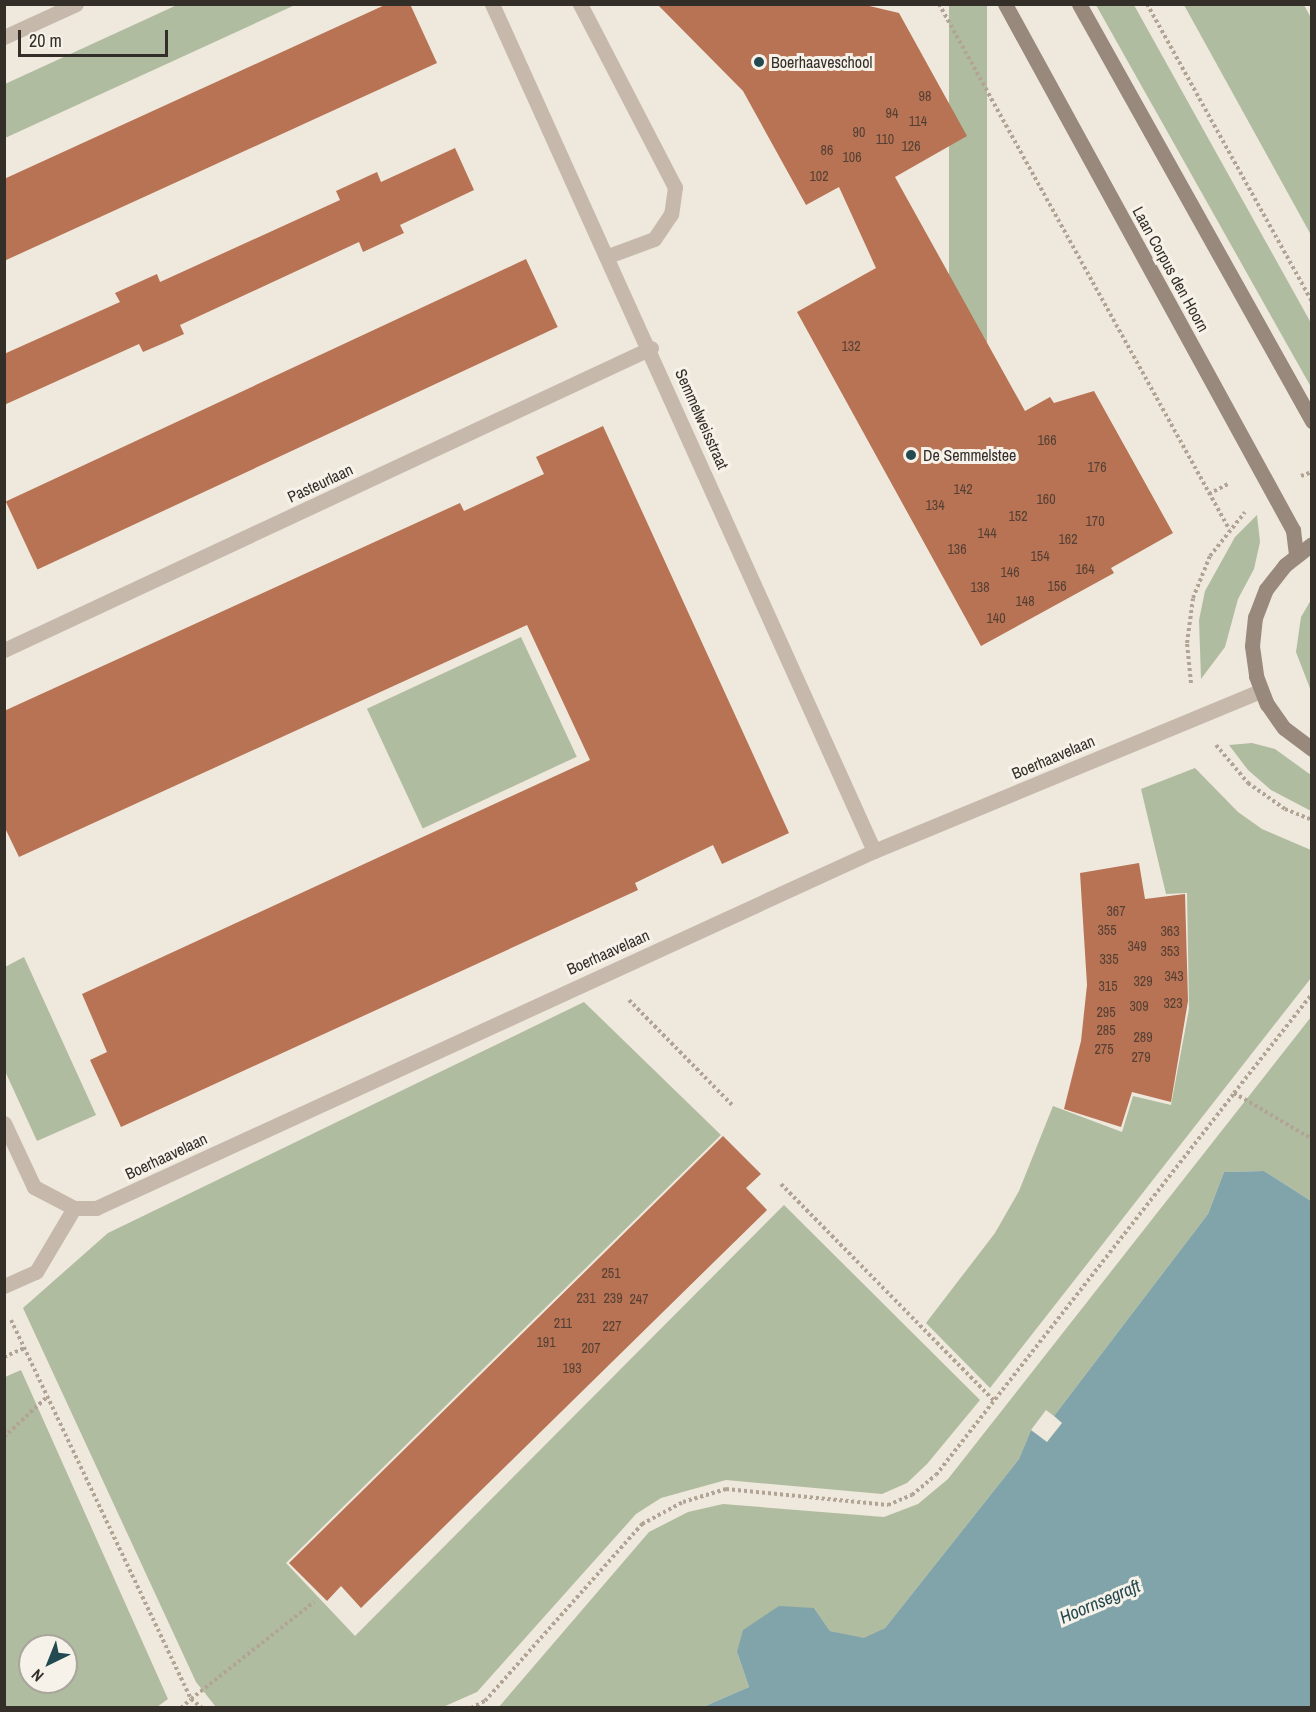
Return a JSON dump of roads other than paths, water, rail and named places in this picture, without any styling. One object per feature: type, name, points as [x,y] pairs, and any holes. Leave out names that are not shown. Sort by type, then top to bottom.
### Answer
[{"type":"main road","name":"Laan Corpus den Hoorn","points":[[1005,4],[1293,530],[1296,554]]},
{"type":"main road","points":[[1079,4],[1311,421]]},
{"type":"main road","points":[[1311,544],[1296,554],[1266,589],[1255,617],[1252,662],[1260,691],[1284,728],[1311,749]]},
{"type":"street","points":[[4,37],[76,4]]},
{"type":"street","name":"Semmelweisstraat","points":[[492,4],[651,348],[874,851]]},
{"type":"street","points":[[580,4],[675,187],[671,214],[654,239],[608,256]]},
{"type":"street","name":"Pasteurlaan","points":[[4,650],[651,348]]},
{"type":"street","name":"Boerhaavelaan","points":[[74,1208],[96,1208],[874,851],[1260,691]]},
{"type":"street","points":[[4,1123],[34,1187],[74,1208],[36,1272],[4,1286]]},
{"type":"water","name":"Hoornsegraft","points":[[1264,1171],[1311,1201],[1311,1707],[703,1707],[749,1687],[737,1652],[743,1630],[779,1606],[814,1608],[830,1631],[864,1638],[885,1628],[1019,1459],[1031,1430],[1047,1442],[1062,1423],[1054,1416],[1208,1214],[1224,1172]]},
{"type":"place","name":"Boerhaaveschool","points":[[759,62]]},
{"type":"place","name":"De Semmelstee","points":[[911,455]]}]
